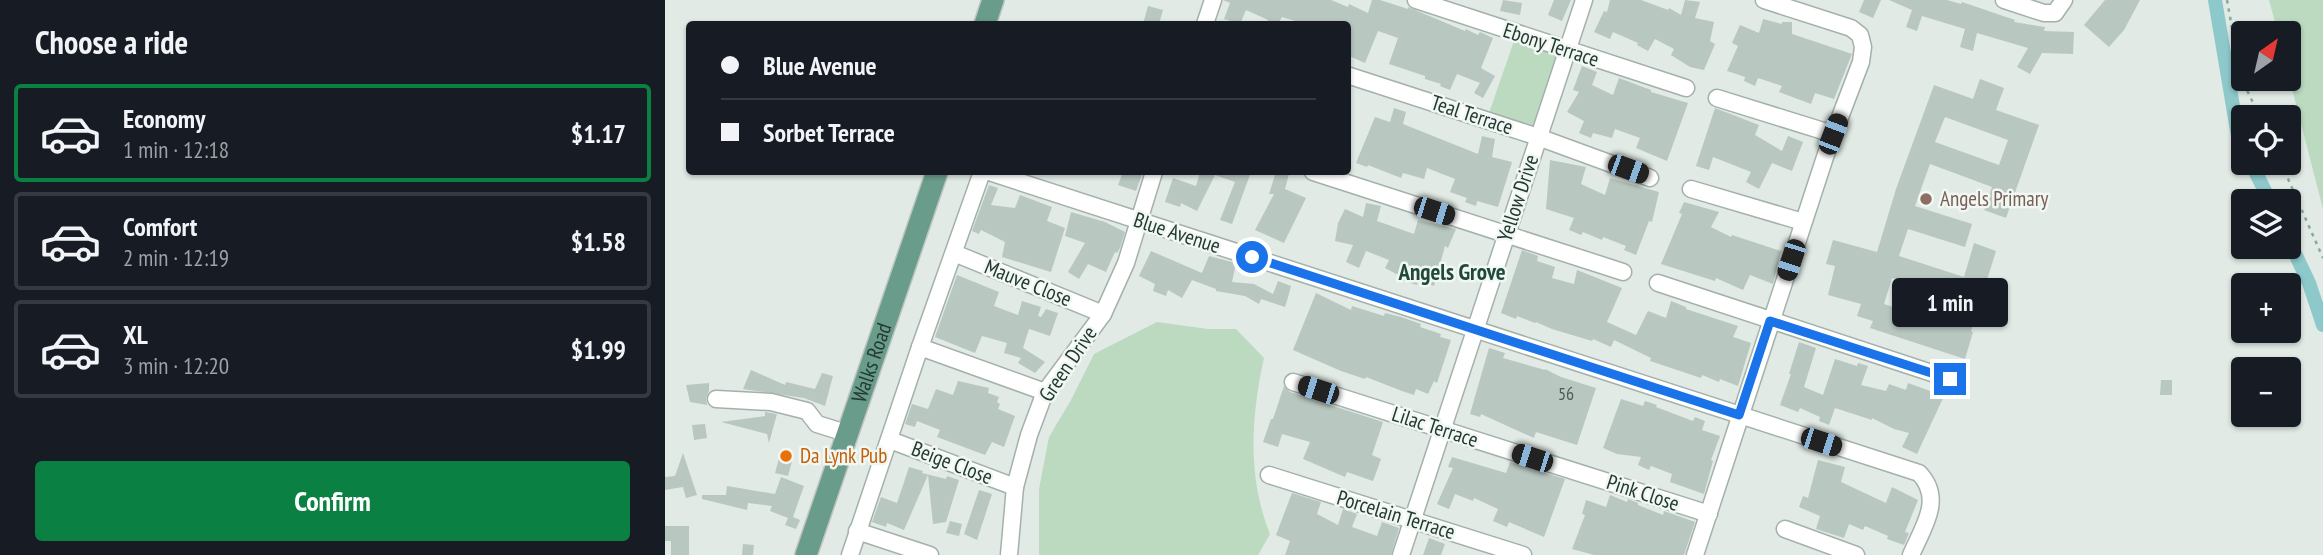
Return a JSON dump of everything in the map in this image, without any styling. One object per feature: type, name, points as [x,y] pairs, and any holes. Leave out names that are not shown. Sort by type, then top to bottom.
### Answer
[{"type":"main road","points":[[986,21],[993,0]]},
{"type":"main road","name":"Walks Road","points":[[806,555],[936,175]]},
{"type":"street","points":[[1206,21],[1213,0]]},
{"type":"street","name":"Ebony Terrace","points":[[1416,0],[1686,88]]},
{"type":"street","name":"Yellow Drive","points":[[1401,555],[1584,0]]},
{"type":"street","points":[[1695,555],[1803,222],[1861,62],[1863,47],[1860,35],[1851,28],[1764,0]]},
{"type":"street","points":[[2004,0],[2044,13],[2055,13],[2064,0]]},
{"type":"street","name":"Teal Terrace","points":[[1351,76],[1538,137],[1650,178]]},
{"type":"street","points":[[1717,98],[1833,134]]},
{"type":"street","points":[[850,555],[981,175]]},
{"type":"street","name":"Blue Avenue","points":[[998,175],[1919,473],[1928,483],[1932,495],[1929,513],[1911,555]]},
{"type":"street","name":"Green Drive","points":[[1009,555],[1015,487],[1029,435],[1045,392],[1103,314],[1126,263],[1153,175]]},
{"type":"street","points":[[1322,175],[1623,272]]},
{"type":"street","points":[[1691,188],[1803,222]]},
{"type":"street","name":"Mauve Close","points":[[954,253],[1103,314]]},
{"type":"street","points":[[1658,283],[1950,379]]},
{"type":"street","points":[[920,347],[1045,392]]},
{"type":"street","name":"Lilac Terrace","points":[[1293,382],[1577,472]]},
{"type":"street","points":[[716,399],[771,402],[807,411],[817,424],[849,434]]},
{"type":"street","name":"Beige Close","points":[[890,440],[1015,487]]},
{"type":"street","name":"Pink Close","points":[[1577,472],[1709,514]]},
{"type":"street","name":"Porcelain Terrace","points":[[1269,475],[1523,555]]},
{"type":"street","points":[[1785,529],[1856,555]]},
{"type":"street","points":[[857,531],[930,555]]},
{"type":"path","points":[[2227,0],[2241,78],[2254,105]]},
{"type":"path","points":[[2286,175],[2323,258]]},
{"type":"green space","points":[[2269,0],[2323,0],[2323,209],[2301,124],[2301,105],[2296,105],[2293,91],[2301,91],[2301,21],[2275,21]]},
{"type":"green space","points":[[1515,38],[1560,53],[1534,132],[1488,116]]},
{"type":"green space","points":[[1157,322],[1208,329],[1236,329],[1264,358],[1256,402],[1253,447],[1258,491],[1270,534],[1258,555],[1039,555],[1039,489],[1049,437],[1094,354]]},
{"type":"building","points":[[1223,0],[1331,0],[1348,7],[1349,4],[1368,13],[1372,0],[1408,7],[1465,31],[1466,29],[1478,35],[1480,32],[1493,38],[1481,68],[1495,76],[1483,98],[1474,93],[1480,83],[1457,74],[1450,90],[1425,79],[1425,76],[1389,64],[1398,38],[1378,31],[1365,63],[1351,57],[1351,21],[1295,21],[1282,17],[1280,21],[1268,21],[1246,10],[1241,21],[1230,21],[1224,19],[1230,3]]},
{"type":"building","points":[[1503,0],[1522,3],[1520,15],[1500,11]]},
{"type":"building","points":[[1554,0],[1571,0],[1562,21],[1548,15]]},
{"type":"building","points":[[1610,0],[1641,0],[1668,10],[1669,8],[1681,15],[1685,0],[1700,2],[1695,18],[1714,22],[1710,41],[1715,44],[1704,70],[1690,67],[1671,55],[1674,49],[1655,39],[1648,51],[1637,45],[1638,43],[1613,32],[1610,39],[1594,32],[1604,11],[1607,12]]},
{"type":"building","points":[[1864,0],[1881,0],[1873,18],[1859,12]]},
{"type":"building","points":[[1889,0],[1962,2],[2015,20],[2014,22],[2045,27],[2044,31],[2074,32],[2073,54],[2042,53],[2030,74],[2017,67],[2028,48],[1977,33],[1973,51],[1960,47],[1965,29],[1922,16],[1917,31],[1906,27],[1912,10]]},
{"type":"building","points":[[2105,0],[2140,0],[2124,30],[2109,47],[2084,25]]},
{"type":"building","points":[[1148,6],[1163,10],[1160,21],[1144,21]]},
{"type":"building","points":[[1763,19],[1782,24],[1792,22],[1792,34],[1852,54],[1834,99],[1815,93],[1811,104],[1779,92],[1782,86],[1758,78],[1755,86],[1744,81],[1745,77],[1727,71],[1738,46],[1732,43],[1740,25],[1759,33]]},
{"type":"building","points":[[1582,66],[1597,72],[1592,85],[1613,95],[1619,78],[1651,92],[1688,103],[1667,161],[1636,148],[1640,138],[1615,129],[1612,138],[1593,133],[1591,138],[1579,133],[1584,121],[1567,112],[1579,92],[1573,90]]},
{"type":"building","points":[[1980,79],[2004,88],[1996,110],[2039,125],[2006,218],[1984,210],[1992,187],[1930,164],[1915,206],[1972,224],[1965,247],[1908,229],[1899,256],[1964,277],[1974,243],[1996,251],[1965,359],[1870,328],[1873,321],[1857,316],[1861,304],[1828,295],[1835,266],[1826,264],[1833,240],[1877,252],[1896,189],[1934,85],[1973,99]],"holes":[[[1945,117],[2008,140],[1999,165],[1935,142]],[[1892,278],[1957,298],[1949,325],[1884,304]]]},
{"type":"building","points":[[1394,108],[1406,112],[1403,124],[1478,154],[1482,136],[1495,139],[1492,157],[1512,162],[1498,207],[1477,201],[1476,206],[1465,202],[1467,198],[1450,192],[1455,179],[1427,168],[1424,179],[1403,173],[1401,178],[1356,163],[1375,117],[1390,122]]},
{"type":"building","points":[[1715,108],[1759,125],[1755,135],[1782,151],[1788,136],[1803,142],[1792,171],[1772,163],[1759,189],[1746,182],[1751,172],[1713,157],[1709,170],[1696,166]]},
{"type":"building","points":[[1550,160],[1586,167],[1581,184],[1605,195],[1610,178],[1659,192],[1652,222],[1649,221],[1636,255],[1624,250],[1626,246],[1603,237],[1602,240],[1583,232],[1581,235],[1569,230],[1574,218],[1546,209]]},
{"type":"building","points":[[1122,175],[1142,175],[1136,191],[1118,185]]},
{"type":"building","points":[[1199,175],[1215,175],[1197,211],[1181,203],[1180,207],[1165,202],[1173,178],[1196,186]]},
{"type":"building","points":[[1215,175],[1250,175],[1232,224],[1220,220],[1235,182]]},
{"type":"building","points":[[1275,175],[1289,175],[1285,189],[1306,198],[1284,243],[1255,230],[1274,194],[1269,194]]},
{"type":"building","points":[[989,185],[998,188],[991,205],[1015,208],[1020,195],[1052,207],[1047,221],[1065,228],[1051,272],[1002,257],[1005,242],[981,230],[979,234],[972,231]]},
{"type":"building","points":[[1684,202],[1719,212],[1711,227],[1731,237],[1732,235],[1781,251],[1773,284],[1750,275],[1743,290],[1716,278],[1715,281],[1661,264],[1682,214],[1679,213]]},
{"type":"building","points":[[1366,203],[1381,206],[1377,221],[1414,234],[1418,220],[1456,229],[1448,248],[1445,246],[1434,286],[1401,280],[1402,277],[1385,268],[1389,260],[1366,251],[1359,268],[1346,262],[1353,245],[1335,241],[1338,223],[1345,209],[1363,217]]},
{"type":"building","points":[[1071,212],[1105,222],[1125,232],[1120,248],[1115,252],[1106,272],[1088,264],[1079,279],[1068,272],[1085,243],[1065,236]]},
{"type":"building","points":[[1522,250],[1538,256],[1537,261],[1555,267],[1552,278],[1574,284],[1577,270],[1622,288],[1607,322],[1636,335],[1648,311],[1666,318],[1671,301],[1686,309],[1738,326],[1733,337],[1751,343],[1738,386],[1702,375],[1701,378],[1650,361],[1651,358],[1614,340],[1611,347],[1593,339],[1592,341],[1501,313]]},
{"type":"building","points":[[1151,251],[1202,273],[1209,256],[1236,263],[1232,282],[1254,284],[1273,294],[1278,281],[1291,286],[1285,307],[1261,299],[1259,304],[1245,296],[1216,291],[1192,280],[1182,298],[1168,290],[1166,296],[1153,291],[1155,284],[1139,276]]},
{"type":"building","points":[[957,275],[999,292],[994,306],[1018,315],[1022,301],[1041,307],[1038,316],[1041,317],[1046,309],[1058,313],[1050,336],[1029,329],[1023,348],[1045,362],[1035,373],[1018,363],[1021,358],[1004,353],[1007,343],[982,336],[975,353],[935,337]]},
{"type":"building","points":[[1316,293],[1351,310],[1352,306],[1384,316],[1385,313],[1401,317],[1451,340],[1437,383],[1434,381],[1428,394],[1416,389],[1414,395],[1366,377],[1365,379],[1341,371],[1293,350]]},
{"type":"building","points":[[1799,342],[1816,348],[1804,387],[1823,395],[1835,359],[1857,366],[1858,363],[1868,366],[1861,385],[1886,391],[1889,384],[1906,390],[1908,383],[1944,396],[1917,454],[1902,447],[1909,433],[1872,418],[1835,408],[1829,425],[1819,421],[1820,417],[1800,408],[1798,412],[1780,405]]},
{"type":"building","points":[[1489,348],[1505,353],[1503,358],[1545,369],[1596,388],[1577,445],[1536,432],[1534,438],[1481,414],[1480,417],[1470,414]]},
{"type":"building","points":[[751,370],[785,385],[786,382],[815,389],[822,373],[833,376],[825,406],[804,398],[743,389]]},
{"type":"building","points":[[2161,380],[2172,380],[2172,395],[2160,395]]},
{"type":"building","points":[[958,381],[989,388],[988,393],[999,397],[998,409],[1015,416],[1004,447],[992,442],[985,455],[937,437],[940,430],[917,421],[915,427],[905,424],[912,404],[928,409],[936,389],[953,395]]},
{"type":"building","points":[[709,383],[707,405],[690,402],[686,385]]},
{"type":"building","points":[[1284,386],[1290,392],[1383,422],[1372,455],[1381,459],[1373,481],[1347,472],[1345,477],[1303,459],[1310,442],[1282,434],[1278,447],[1263,442]]},
{"type":"building","points":[[1621,399],[1643,406],[1645,401],[1693,421],[1695,417],[1705,421],[1702,430],[1720,436],[1711,460],[1713,461],[1704,494],[1670,482],[1672,474],[1651,466],[1649,470],[1638,465],[1641,457],[1617,454],[1603,448]]},
{"type":"building","points":[[765,412],[777,414],[769,443],[767,434],[721,422],[765,416]]},
{"type":"building","points":[[705,424],[707,438],[694,440],[692,425]]},
{"type":"building","points":[[781,451],[794,454],[788,476],[775,473]]},
{"type":"building","points":[[683,453],[697,495],[686,498],[683,487],[665,490],[665,477],[675,476]]},
{"type":"building","points":[[1452,457],[1506,473],[1510,462],[1565,479],[1544,537],[1509,522],[1507,527],[1493,521],[1498,509],[1474,498],[1473,501],[1455,494],[1449,509],[1437,504],[1453,468],[1448,467]]},
{"type":"building","points":[[1818,460],[1845,467],[1841,482],[1886,503],[1892,487],[1918,500],[1905,532],[1909,533],[1904,545],[1865,526],[1863,530],[1849,524],[1844,538],[1816,529],[1820,516],[1799,507],[1803,496],[1808,498]]},
{"type":"building","points":[[909,467],[923,471],[922,473],[959,480],[946,522],[933,524],[928,475],[904,530],[887,523],[886,527],[872,522],[881,497],[897,503]]},
{"type":"building","points":[[781,477],[804,486],[793,517],[800,520],[796,529],[785,525],[788,518],[770,511],[772,506],[748,503],[747,510],[702,499],[702,495],[726,495],[727,486],[775,494]]},
{"type":"building","points":[[979,490],[992,494],[977,540],[964,534]]},
{"type":"building","points":[[1292,493],[1321,502],[1317,514],[1338,525],[1343,509],[1357,514],[1352,527],[1377,536],[1382,522],[1399,528],[1391,555],[1285,555],[1290,541],[1276,535]]},
{"type":"building","points":[[1610,495],[1627,502],[1628,499],[1663,515],[1664,511],[1695,522],[1684,555],[1594,555],[1572,549],[1585,515],[1582,514],[1586,500],[1606,507]]},
{"type":"building","points":[[950,521],[962,524],[959,536],[946,533]]},
{"type":"building","points":[[665,526],[689,526],[689,555],[671,555],[671,541],[665,541]]},
{"type":"building","points":[[1429,538],[1445,544],[1441,555],[1423,555]]},
{"type":"building","points":[[743,544],[754,545],[753,555],[742,555]]},
{"type":"waterway","points":[[2215,0],[2233,105]]},
{"type":"waterway","points":[[2257,175],[2264,189]]},
{"type":"waterway","points":[[2298,259],[2323,325]]},
{"type":"place","name":"Angels Primary","points":[[1926,199]]},
{"type":"place","name":"Da Lynk Pub","points":[[786,456]]},
{"type":"district","name":"Angels Grove","points":[[1452,272]]},
{"type":"route","points":[[1252,257],[1739,415],[1770,321],[1950,379]]}]
